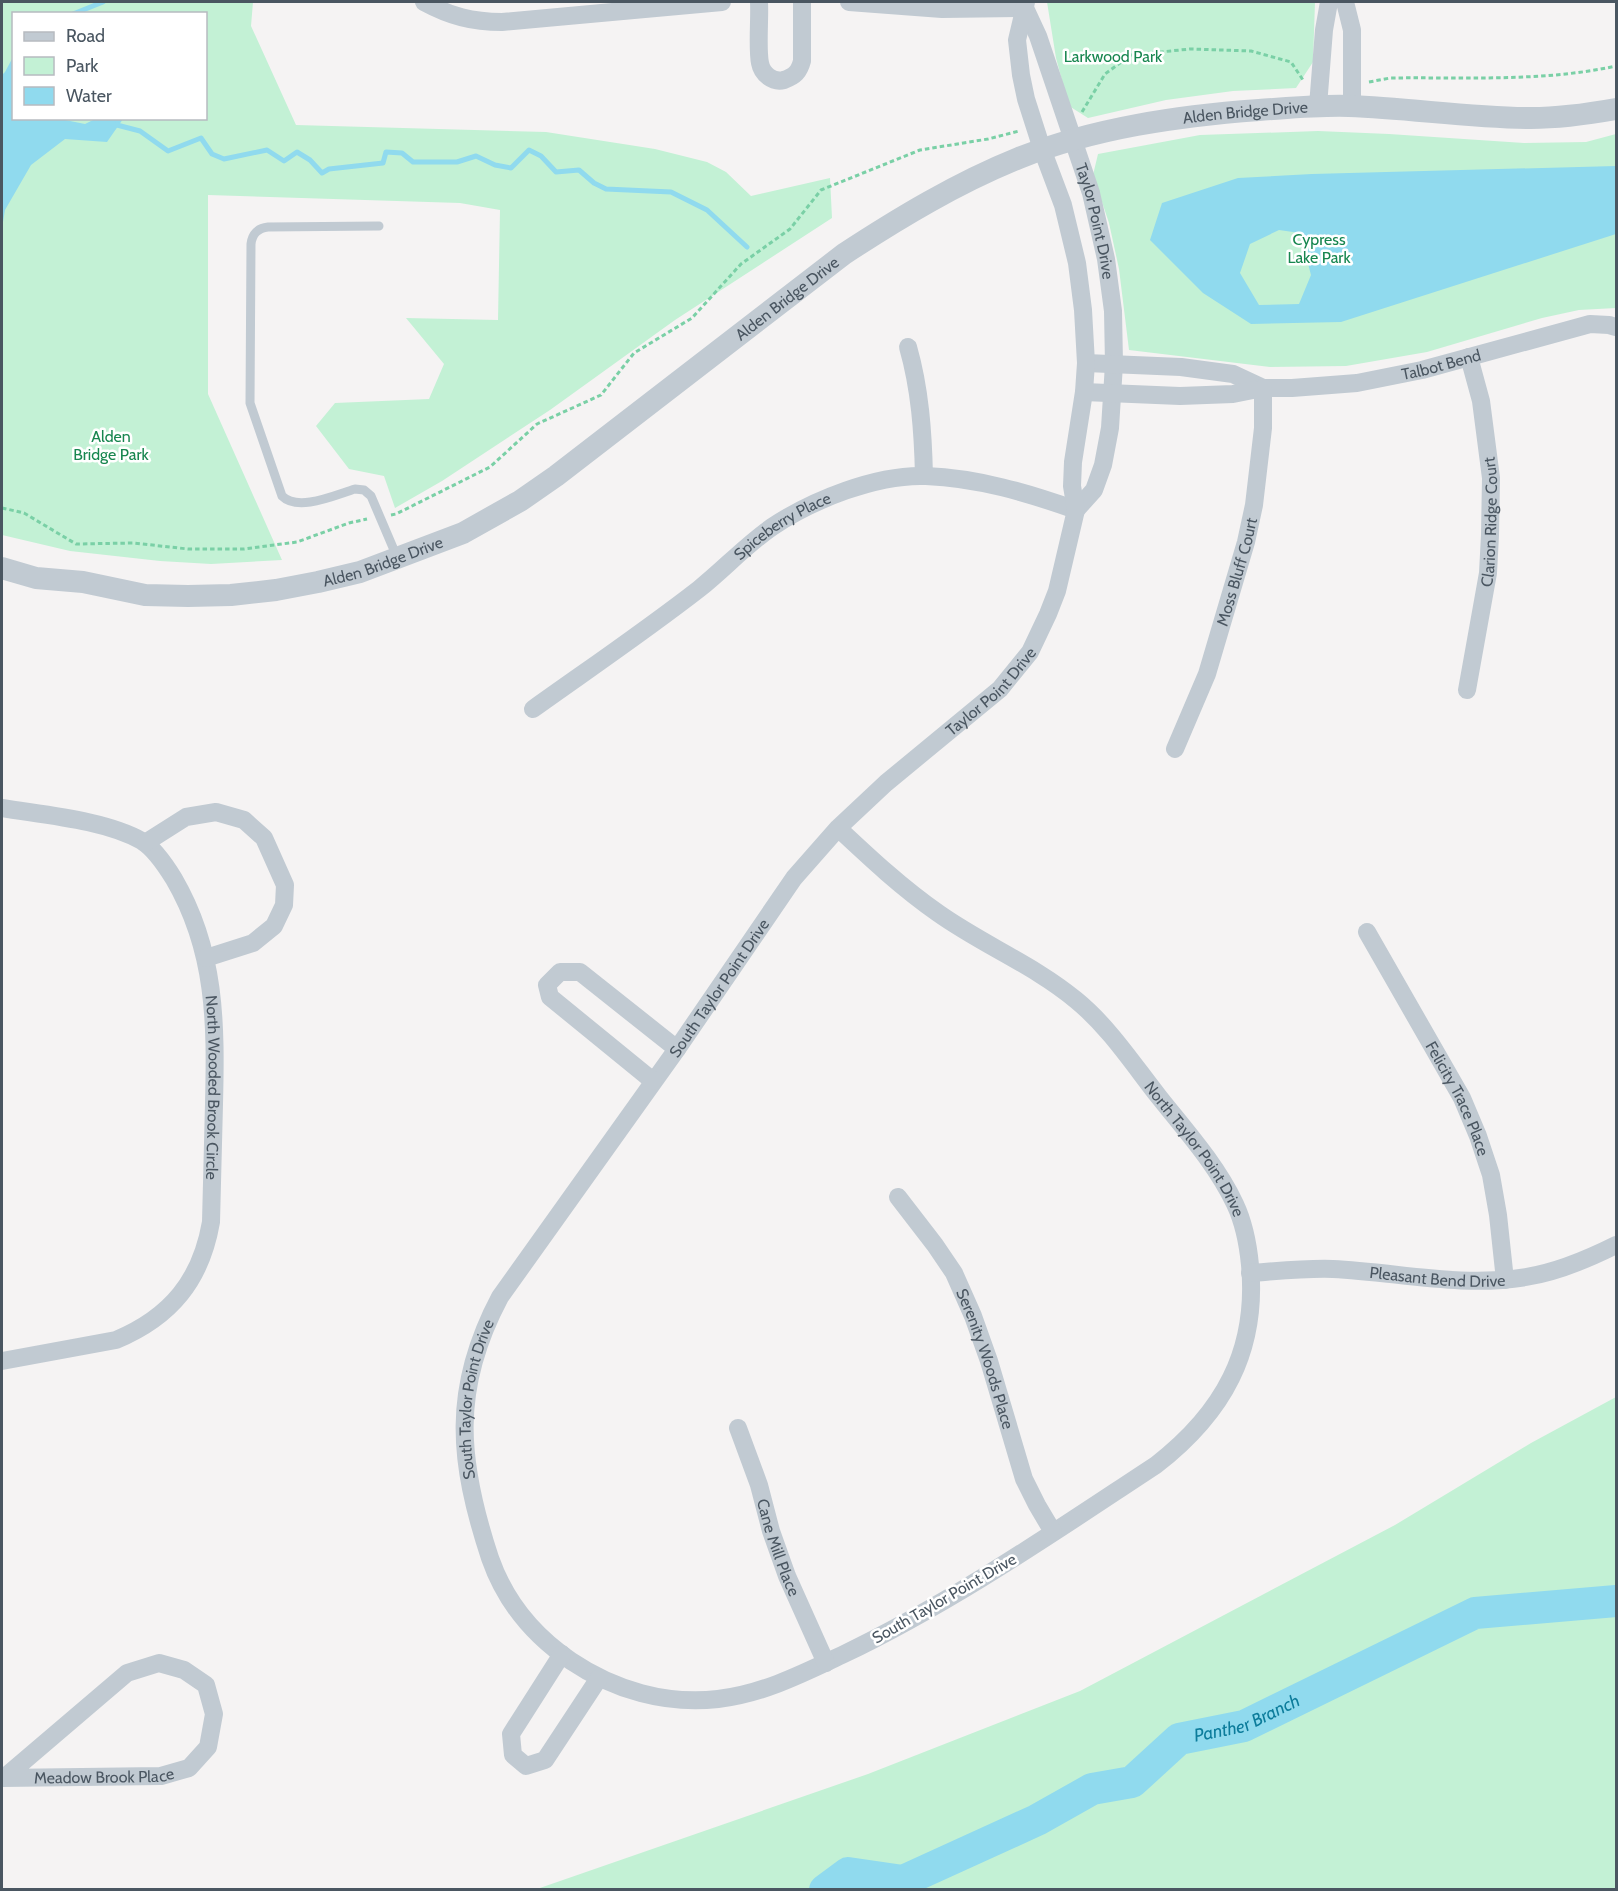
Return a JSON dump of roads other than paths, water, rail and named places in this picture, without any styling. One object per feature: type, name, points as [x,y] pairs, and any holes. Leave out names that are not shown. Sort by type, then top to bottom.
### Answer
[{"type":"street","points":[[424,2],[462,19],[502,22],[722,2]]},
{"type":"street","points":[[759,2],[760,64],[766,75],[772,80],[780,81],[794,77],[800,69],[802,2]]},
{"type":"street","points":[[849,2],[942,9],[1025,4]]},
{"type":"street","points":[[1318,106],[1324,30],[1329,2]]},
{"type":"street","points":[[1345,2],[1352,30],[1352,106]]},
{"type":"street","name":"Taylor Point Drive","points":[[1025,4],[1091,193],[1106,259],[1113,311],[1114,364],[1110,428],[1094,490],[1076,510]]},
{"type":"street","name":"Taylor Point Drive","points":[[838,828],[886,783],[1000,689],[1018,669],[1030,652],[1057,591],[1076,510],[1072,486],[1073,462],[1086,363],[1083,310],[1077,263],[1063,205],[1042,149],[1021,75],[1017,40],[1025,4]]},
{"type":"street","name":"Alden Bridge Drive","points":[[2,568],[36,578],[83,582],[144,595],[231,595],[276,590],[368,569],[463,533],[520,501],[556,476],[844,254],[890,224],[961,185],[1017,159],[1092,134],[1180,118],[1318,106],[1352,106],[1514,118],[1575,116],[1617,109]]},
{"type":"street","name":"Talbot Bend","points":[[1084,392],[1233,394],[1263,388],[1357,383],[1422,370],[1590,324],[1617,327]]},
{"type":"street","points":[[908,347],[919,393],[924,476]]},
{"type":"street","name":"Clarion Ridge Court","points":[[1467,690],[1488,573],[1491,477],[1481,401],[1469,357]]},
{"type":"street","name":"Talbot Bend","points":[[1086,363],[1181,367],[1233,374],[1263,388]]},
{"type":"street","name":"Moss Bluff Court","points":[[1175,749],[1207,674],[1246,542],[1254,505],[1263,428],[1263,388]]},
{"type":"street","name":"Spiceberry Place","points":[[533,709],[665,615],[716,576],[770,528],[829,496],[888,479],[924,476],[1004,487],[1076,510]]},
{"type":"street","name":"North Wooded Brook Circle","points":[[2,808],[102,825],[121,831],[145,843],[168,870],[178,886],[197,932],[206,958],[216,1037],[211,1221],[208,1241],[197,1269],[182,1294],[150,1323],[117,1340],[2,1361]]},
{"type":"street","points":[[145,843],[186,817],[216,812],[244,819],[264,838],[285,885],[284,905],[274,926],[253,943],[206,958]]},
{"type":"street","name":"South Taylor Point Drive","points":[[838,828],[794,878],[677,1049],[500,1297],[487,1322],[474,1355],[466,1393],[464,1434],[467,1470],[491,1561],[513,1604],[534,1629],[562,1654],[599,1678],[642,1693],[665,1698],[715,1699],[763,1689],[826,1663],[915,1619],[1053,1532]]},
{"type":"street","name":"North Taylor Point Drive","points":[[838,828],[889,875],[937,913],[1059,986],[1079,1002],[1109,1034],[1214,1166],[1242,1223],[1250,1273],[1251,1308],[1247,1334],[1232,1374],[1210,1413],[1174,1451],[1156,1465],[1053,1532]]},
{"type":"street","name":"Felicity Trace Place","points":[[1367,932],[1462,1098],[1478,1136],[1493,1185],[1505,1280]]},
{"type":"street","points":[[653,1081],[550,997],[547,985],[560,972],[580,972],[677,1049]]},
{"type":"street","name":"Serenity Woods Place","points":[[898,1197],[954,1273],[989,1361],[1024,1479],[1053,1532]]},
{"type":"street","name":"Pleasant Bend Drive","points":[[1250,1273],[1335,1269],[1474,1281],[1505,1280],[1564,1268],[1617,1245]]},
{"type":"street","name":"Cane Mill Place","points":[[738,1428],[759,1485],[771,1532],[783,1565],[826,1663]]},
{"type":"street","points":[[562,1654],[512,1734],[513,1755],[526,1766],[545,1760],[599,1678]]},
{"type":"street","name":"Meadow Brook Place","points":[[159,1663],[184,1670],[206,1685],[214,1714],[208,1747],[189,1768],[161,1776],[3,1778],[128,1673],[159,1663]]},
{"type":"lane","points":[[380,226],[268,227],[258,230],[251,239],[250,403],[279,492],[287,501],[300,503],[355,489],[364,490],[371,496],[397,557]]},
{"type":"water","points":[[12,59],[12,120],[65,120],[85,124],[93,120],[122,120],[107,142],[65,139],[31,165],[5,210],[2,228],[2,75]]},
{"type":"water","points":[[1616,166],[1616,234],[1341,322],[1251,324],[1203,293],[1150,240],[1162,203],[1238,178]],"holes":[[[1279,230],[1300,233],[1311,275],[1299,304],[1259,305],[1240,273],[1250,244]]]},
{"type":"waterway","points":[[78,12],[103,2]]},
{"type":"waterway","points":[[113,124],[140,131],[168,151],[201,138],[212,154],[224,159],[267,150],[284,161],[297,152],[310,160],[322,173],[329,169],[383,163],[386,152],[402,153],[413,162],[457,162],[476,156],[495,165],[511,168],[529,150],[541,156],[556,172],[579,170],[594,183],[606,189],[671,192],[707,210],[747,247]]},
{"type":"waterway","name":"Panther Branch","points":[[825,1890],[848,1873],[903,1881],[1037,1820],[1092,1789],[1132,1782],[1179,1739],[1244,1726],[1475,1613],[1616,1601]]},
{"type":"park label","name":"Larkwood Park","points":[[1113,56]]},
{"type":"park label","name":"Cypress Lake Park","points":[[1319,248]]},
{"type":"park label","name":"Alden Bridge Park","points":[[111,445]]}]
